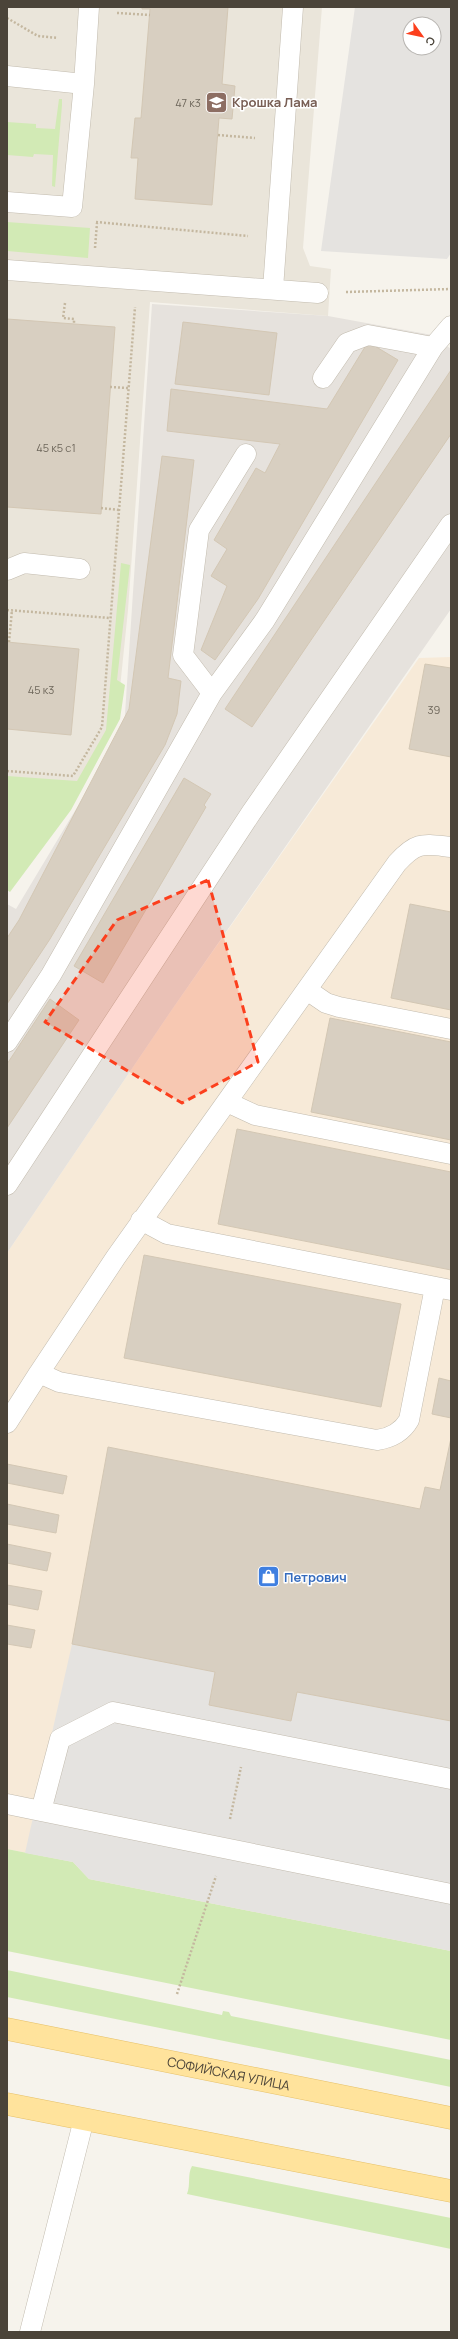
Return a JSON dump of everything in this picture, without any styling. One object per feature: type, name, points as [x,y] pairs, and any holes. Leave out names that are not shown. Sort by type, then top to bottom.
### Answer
[{"type":"main road","name":"СОФИЙСКАЯ УЛИЦА","points":[[7,2029],[451,2118]]},
{"type":"main road","points":[[7,2104],[451,2191]]},
{"type":"lane","points":[[7,202],[72,207],[84,84],[89,7]]},
{"type":"lane","points":[[273,289],[293,7]]},
{"type":"lane","points":[[7,76],[84,84]]},
{"type":"lane","points":[[7,270],[318,292]]},
{"type":"lane","points":[[7,1042],[55,968],[212,693],[265,620],[433,347],[451,326]]},
{"type":"lane","points":[[323,378],[346,343],[368,335],[433,347]]},
{"type":"lane","points":[[212,693],[182,655],[198,530],[246,454]]},
{"type":"lane","points":[[7,1185],[251,813],[451,524]]},
{"type":"lane","points":[[7,570],[24,563],[80,569]]},
{"type":"lane","points":[[7,1422],[142,1220],[407,852],[413,847],[422,845],[451,846]]},
{"type":"lane","points":[[307,990],[326,1003],[339,1007],[451,1030]]},
{"type":"lane","points":[[227,1102],[255,1115],[451,1154]]},
{"type":"lane","points":[[39,1373],[60,1382],[370,1439],[384,1439],[400,1431],[409,1420],[443,1289],[167,1234],[142,1220]]},
{"type":"lane","points":[[41,1811],[60,1739],[113,1712],[451,1779]]},
{"type":"lane","points":[[7,1804],[451,1894]]},
{"type":"lane","points":[[30,2332],[84,2119]]},
{"type":"path","points":[[113,13],[150,15]]},
{"type":"path","points":[[7,18],[38,36],[87,40]]},
{"type":"path","points":[[218,135],[261,138]]},
{"type":"path","points":[[97,223],[253,236],[276,241]]},
{"type":"path","points":[[318,292],[451,289]]},
{"type":"path","points":[[66,300],[64,318],[74,319],[74,324]]},
{"type":"path","points":[[7,771],[73,776],[102,727],[135,305],[128,305]]},
{"type":"path","points":[[110,387],[128,388]]},
{"type":"path","points":[[101,508],[119,510]]},
{"type":"path","points":[[7,610],[110,618]]},
{"type":"path","points":[[9,642],[12,610]]},
{"type":"path","points":[[177,1994],[209,1903],[224,1849],[247,1738]]},
{"type":"highlighted area","points":[[208,880],[258,1062],[182,1103],[45,1022],[117,920]]},
{"type":"shaded area","points":[[7,7],[322,7],[303,248],[310,266],[331,269],[328,316],[150,302],[128,610],[117,717],[63,813],[7,819]]},
{"type":"shaded area","points":[[355,7],[451,7],[451,253],[447,259],[321,251]]},
{"type":"shaded area","points":[[152,304],[328,316],[432,335],[451,349],[451,609],[173,1008],[7,1253],[7,904],[16,909],[124,729]]},
{"type":"shaded area","points":[[451,657],[451,1951],[89,1879],[73,1862],[7,1849],[7,1253],[173,1008],[419,658]]},
{"type":"shaded area","points":[[72,1644],[215,1672],[209,1705],[291,1721],[297,1692],[451,1721],[451,1951],[89,1879],[73,1862],[25,1853]]},
{"type":"green space","points":[[59,99],[62,99],[62,105],[55,187],[52,186],[53,155],[34,154],[33,157],[7,155],[7,122],[36,124],[36,128],[55,129]]},
{"type":"green space","points":[[7,222],[90,228],[88,258],[7,251]]},
{"type":"green space","points":[[121,563],[130,565],[117,680],[125,685],[120,719],[71,810],[10,892],[7,890],[7,776],[77,781],[106,730]]},
{"type":"green space","points":[[7,1849],[73,1862],[89,1879],[451,1951],[451,2040],[7,1951]]},
{"type":"green space","points":[[7,1970],[222,2015],[223,2011],[229,2012],[231,2016],[451,2060],[451,2087],[7,1997]]},
{"type":"green space","points":[[192,2166],[451,2218],[451,2249],[187,2194]]},
{"type":"building","points":[[142,7],[228,7],[222,84],[235,86],[232,119],[219,118],[212,205],[135,199],[138,158],[131,158],[135,118],[141,118],[150,9],[142,9]]},
{"type":"building","points":[[7,319],[115,327],[101,514],[7,507]]},
{"type":"building","points":[[183,322],[277,333],[269,395],[175,384]]},
{"type":"building","points":[[368,342],[398,360],[258,599],[215,660],[201,650],[227,586],[211,576],[227,549],[214,540],[256,468],[265,473],[280,444],[167,431],[171,389],[327,409]]},
{"type":"building","points":[[451,370],[451,434],[252,727],[225,709]]},
{"type":"building","points":[[162,456],[194,460],[168,678],[181,681],[177,714],[165,745],[50,939],[7,1004],[7,938],[19,920],[129,709]]},
{"type":"building","points":[[7,642],[79,649],[71,735],[7,729]]},
{"type":"building","points":[[425,664],[451,668],[451,757],[409,749]]},
{"type":"building","points":[[184,778],[211,794],[204,805],[206,807],[103,983],[74,966]]},
{"type":"building","points":[[410,904],[451,912],[451,1010],[391,998]]},
{"type":"building","points":[[50,999],[79,1020],[7,1128],[7,1064]]},
{"type":"building","points":[[330,1018],[451,1042],[451,1140],[311,1112]]},
{"type":"building","points":[[237,1129],[451,1172],[451,1270],[218,1224]]},
{"type":"building","points":[[144,1255],[401,1304],[381,1407],[124,1358]]},
{"type":"building","points":[[439,1378],[451,1381],[451,1418],[432,1414]]},
{"type":"building","name":"Петрович","points":[[451,1438],[451,1721],[297,1692],[291,1721],[209,1705],[215,1672],[72,1644],[108,1447],[420,1509],[425,1487],[440,1490]]},
{"type":"building","points":[[7,1464],[67,1476],[63,1494],[7,1483]]},
{"type":"building","points":[[7,1504],[59,1515],[56,1533],[7,1524]]},
{"type":"building","points":[[7,1544],[51,1553],[47,1571],[7,1563]]},
{"type":"building","points":[[7,1585],[42,1591],[38,1610],[7,1604]]},
{"type":"building","points":[[7,1625],[35,1630],[31,1648],[7,1644]]},
{"type":"place","name":"Крошка Лама","points":[[216,102]]},
{"type":"place","name":"Петрович","points":[[268,1577]]}]
